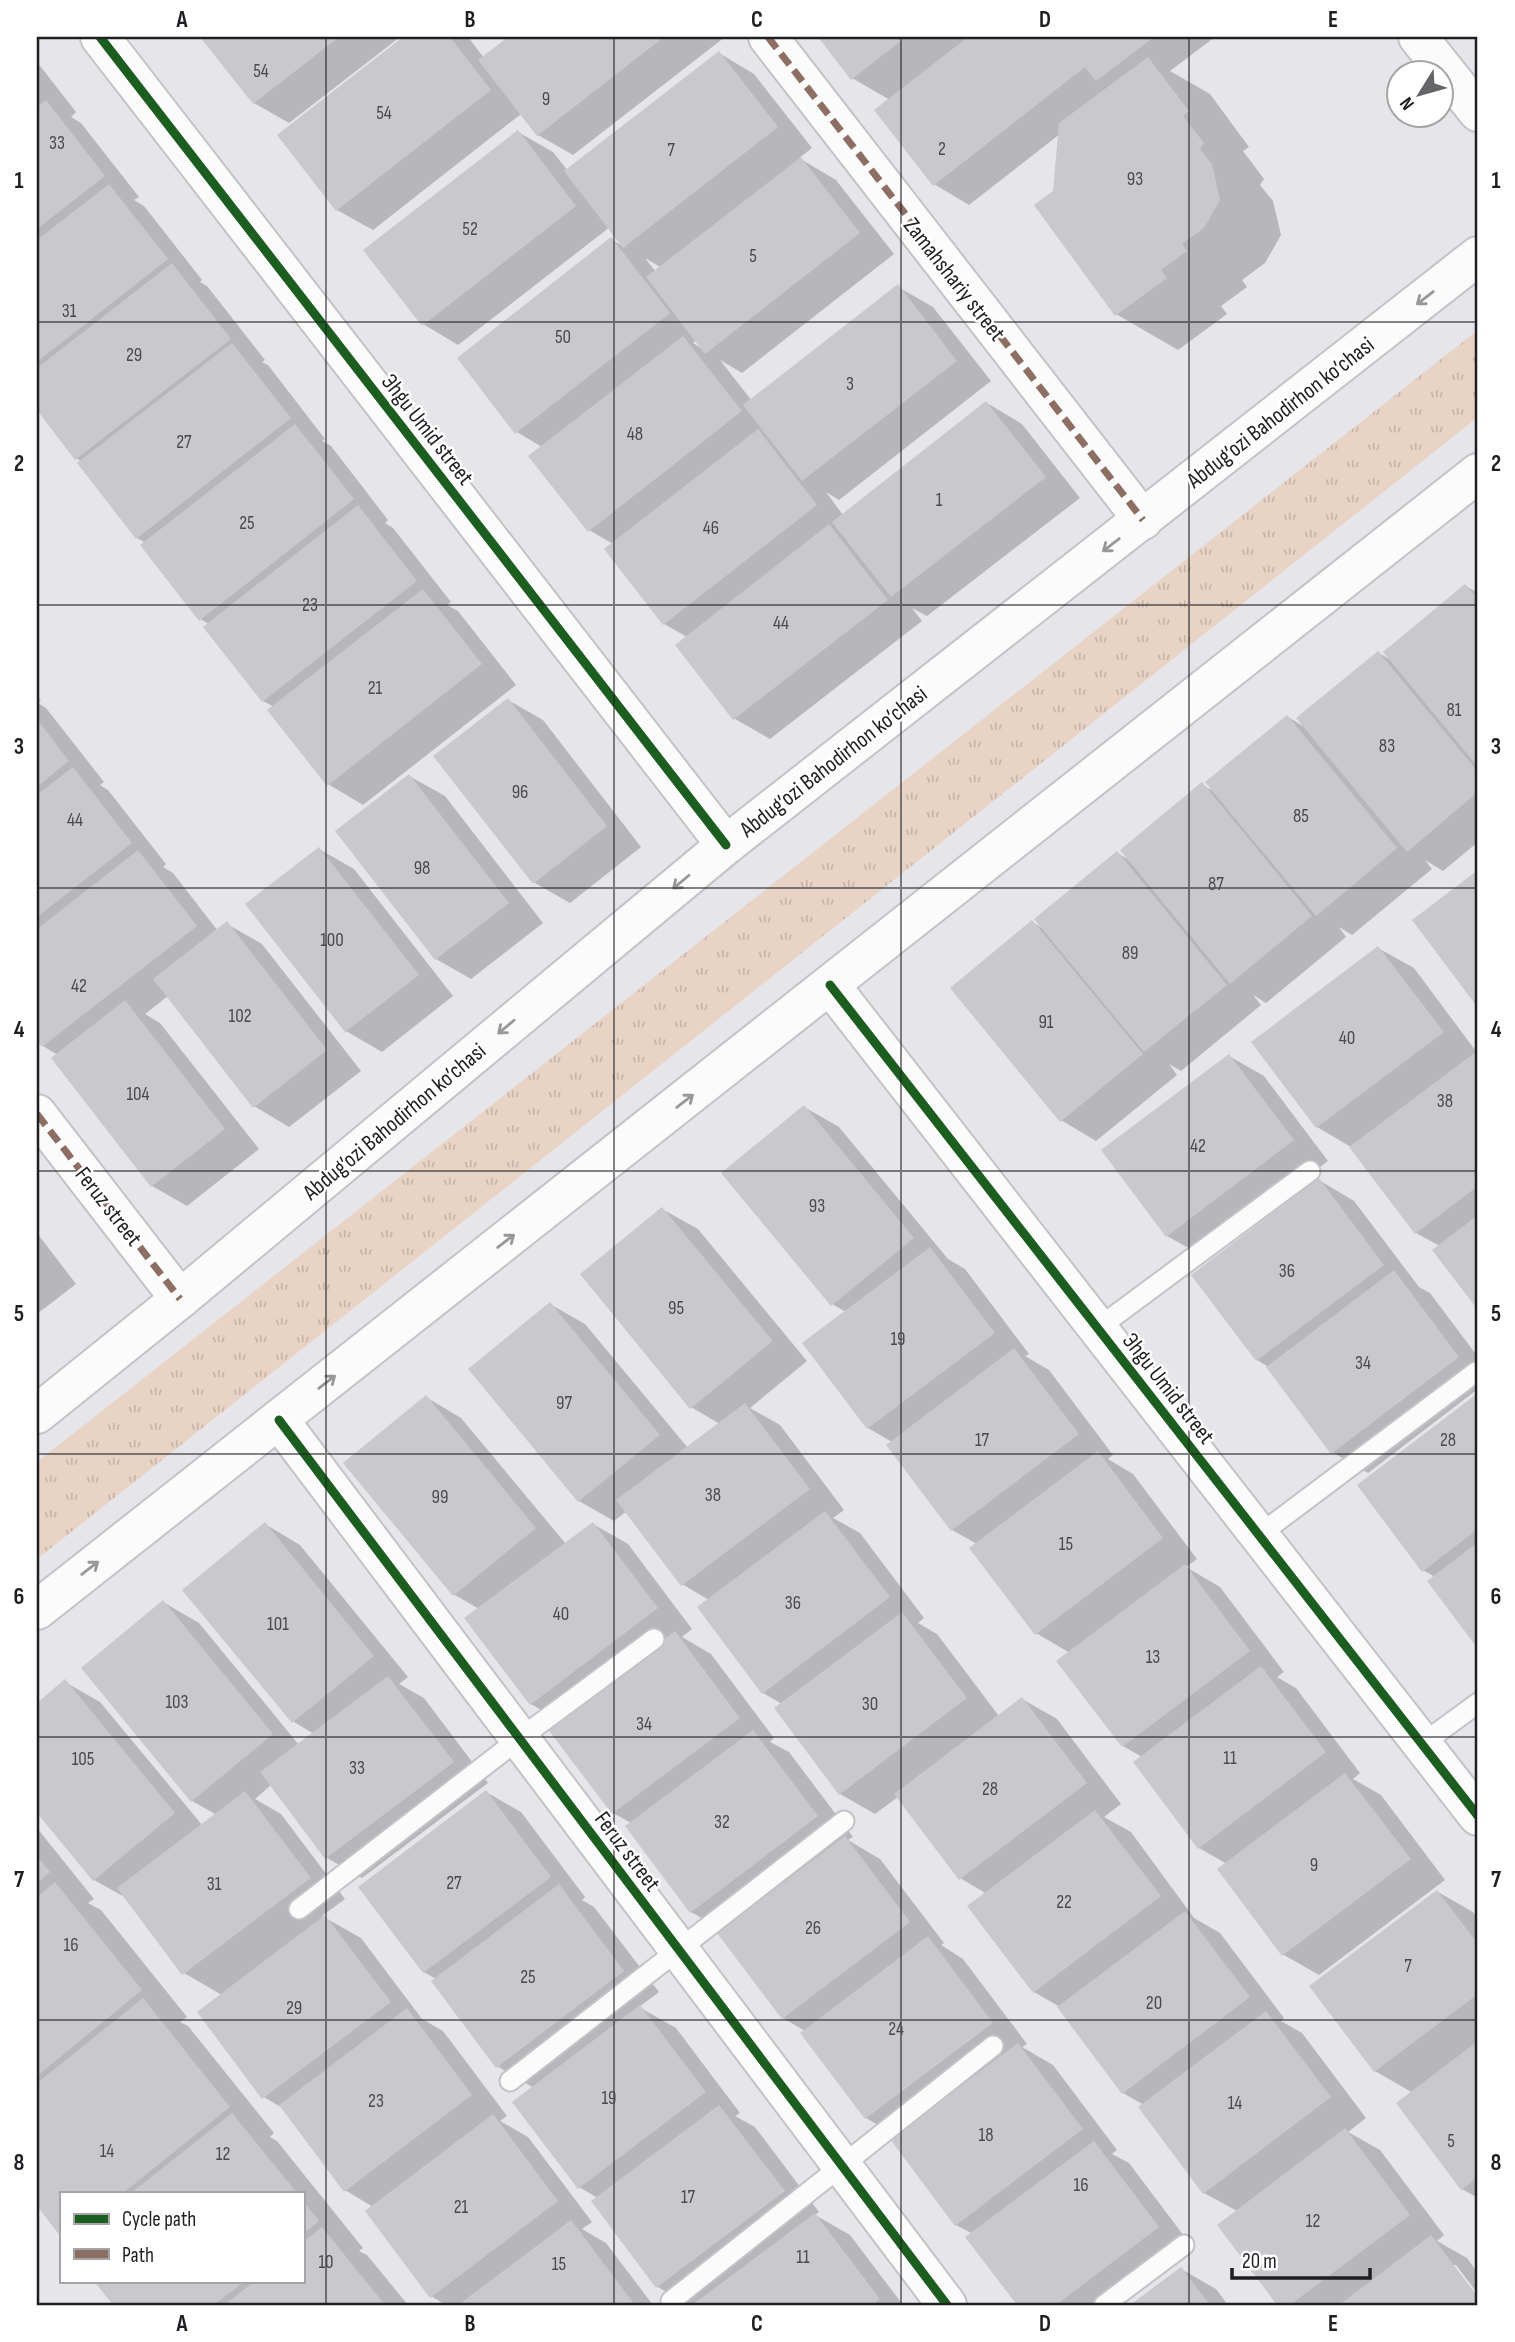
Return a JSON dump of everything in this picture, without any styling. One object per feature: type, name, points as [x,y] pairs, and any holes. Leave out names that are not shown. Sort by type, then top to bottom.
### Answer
[{"type":"street","name":"Эhgu Umid street","points":[[100,37],[726,845]]},
{"type":"street","name":"Zamahshariy street","points":[[768,37],[1143,520]]},
{"type":"street","points":[[1418,37],[1478,112]]},
{"type":"street","name":"Abdug’ozi Bahodirhon ko’chasi","points":[[37,1414],[180,1299],[726,845],[1478,256]]},
{"type":"street","points":[[37,1610],[1478,473]]},
{"type":"street","name":"Эhgu Umid street","points":[[830,985],[1478,1816]]},
{"type":"street","name":"Feruz street","points":[[37,1114],[180,1299]]},
{"type":"street","name":"Feruz street","points":[[279,1420],[947,2305]]},
{"type":"lane","points":[[1098,1328],[1310,1171]]},
{"type":"lane","points":[[1259,1535],[1476,1372]]},
{"type":"lane","points":[[299,1909],[519,1739],[654,1639]]},
{"type":"lane","points":[[1422,1744],[1478,1703]]},
{"type":"lane","points":[[510,2081],[844,1821]]},
{"type":"lane","points":[[671,2301],[993,2046]]},
{"type":"lane","points":[[1104,2305],[1184,2245]]},
{"type":"green space","points":[[1478,330],[1478,417],[37,1559],[37,1462]]},
{"type":"building","points":[[200,37],[339,37],[253,104]]},
{"type":"building","points":[[403,37],[450,37],[491,90],[336,211],[277,135]]},
{"type":"building","points":[[508,37],[664,37],[537,136],[478,60]]},
{"type":"building","points":[[818,37],[906,37],[851,80]]},
{"type":"building","points":[[968,37],[1154,37],[1096,81],[1085,67],[933,186],[874,110]]},
{"type":"building","points":[[719,51],[778,127],[623,248],[564,171]]},
{"type":"building","points":[[1148,57],[1189,111],[1183,116],[1204,143],[1200,149],[1212,164],[1220,200],[1204,228],[1182,244],[1187,251],[1161,270],[1167,278],[1115,316],[1034,205],[1053,191],[1059,123]]},
{"type":"building","points":[[46,100],[105,176],[37,229],[37,107]]},
{"type":"building","points":[[518,130],[576,206],[422,326],[363,250]]},
{"type":"building","points":[[801,157],[860,233],[705,354],[646,277]]},
{"type":"building","points":[[109,184],[168,259],[37,362],[37,240]]},
{"type":"building","points":[[611,237],[670,313],[515,434],[457,358]]},
{"type":"building","points":[[172,263],[231,339],[75,460],[37,410],[37,368]]},
{"type":"building","points":[[898,284],[957,361],[802,481],[743,405]]},
{"type":"building","points":[[683,336],[742,411],[588,532],[528,456]]},
{"type":"building","points":[[232,343],[291,418],[136,539],[77,463]]},
{"type":"building","points":[[986,401],[1046,477],[891,597],[832,522]]},
{"type":"building","points":[[295,424],[354,499],[199,621],[140,545]]},
{"type":"building","points":[[758,429],[817,505],[663,625],[604,549]]},
{"type":"building","points":[[358,505],[417,581],[262,702],[203,627]]},
{"type":"building","points":[[829,524],[888,600],[733,720],[675,645]]},
{"type":"building","points":[[1465,584],[1478,599],[1478,767],[1383,652]]},
{"type":"building","points":[[423,589],[482,664],[327,786],[267,710]]},
{"type":"building","points":[[1378,651],[1478,772],[1478,792],[1407,852],[1296,718]]},
{"type":"building","points":[[508,698],[607,826],[533,884],[433,756]]},
{"type":"building","points":[[1287,715],[1397,848],[1316,916],[1205,782]]},
{"type":"building","points":[[37,719],[69,761],[37,787]]},
{"type":"building","points":[[73,767],[132,843],[37,917],[37,795]]},
{"type":"building","points":[[409,774],[509,903],[435,960],[335,831]]},
{"type":"building","points":[[1202,782],[1312,916],[1230,984],[1120,850]]},
{"type":"building","points":[[319,847],[419,975],[345,1032],[245,904]]},
{"type":"building","points":[[138,850],[197,926],[42,1047],[37,1041],[37,929]]},
{"type":"building","points":[[1117,851],[1227,985],[1144,1052],[1034,919]]},
{"type":"building","points":[[1478,870],[1478,1008],[1412,920]]},
{"type":"building","points":[[1032,920],[1143,1054],[1060,1122],[950,988]]},
{"type":"building","points":[[227,921],[327,1050],[253,1108],[153,979]]},
{"type":"building","points":[[1378,946],[1444,1032],[1316,1128],[1251,1042]]},
{"type":"building","points":[[125,1000],[225,1129],[151,1187],[51,1058]]},
{"type":"building","points":[[1477,1051],[1478,1186],[1415,1234],[1349,1147]]},
{"type":"building","points":[[1229,1054],[1294,1140],[1166,1237],[1101,1150]]},
{"type":"building","points":[[804,1105],[914,1238],[831,1306],[721,1173]]},
{"type":"building","points":[[1319,1178],[1384,1265],[1256,1361],[1191,1275]]},
{"type":"building","points":[[662,1207],[773,1341],[690,1409],[580,1274]]},
{"type":"building","points":[[1478,1215],[1478,1310],[1432,1250]]},
{"type":"building","points":[[930,1247],[995,1333],[867,1429],[802,1343]]},
{"type":"building","points":[[1394,1270],[1459,1357],[1331,1454],[1266,1367]]},
{"type":"building","points":[[550,1302],[660,1435],[578,1502],[468,1369]]},
{"type":"building","points":[[1014,1348],[1079,1434],[951,1531],[886,1445]]},
{"type":"building","points":[[1478,1393],[1478,1529],[1422,1572],[1357,1485]]},
{"type":"building","points":[[426,1395],[536,1528],[453,1596],[343,1463]]},
{"type":"building","points":[[745,1403],[810,1489],[681,1586],[616,1500]]},
{"type":"building","points":[[1098,1451],[1163,1538],[1035,1635],[969,1548]]},
{"type":"building","points":[[825,1511],[890,1597],[762,1694],[697,1607]]},
{"type":"building","points":[[265,1522],[374,1656],[292,1723],[182,1590]]},
{"type":"building","points":[[593,1522],[658,1608],[530,1705],[464,1618]]},
{"type":"building","points":[[1478,1542],[1478,1649],[1427,1581]]},
{"type":"building","points":[[1185,1564],[1250,1651],[1122,1747],[1056,1661]]},
{"type":"building","points":[[163,1600],[273,1734],[191,1802],[81,1668]]},
{"type":"building","points":[[902,1612],[967,1698],[839,1795],[774,1708]]},
{"type":"building","points":[[675,1631],[740,1718],[612,1814],[547,1728]]},
{"type":"building","points":[[1261,1666],[1326,1752],[1198,1849],[1133,1762]]},
{"type":"building","points":[[388,1676],[454,1762],[325,1859],[260,1772]]},
{"type":"building","points":[[65,1679],[175,1813],[93,1881],[37,1813],[37,1703]]},
{"type":"building","points":[[1022,1697],[1087,1783],[959,1880],[894,1794]]},
{"type":"building","points":[[753,1730],[818,1816],[690,1913],[625,1826]]},
{"type":"building","points":[[1345,1773],[1411,1859],[1282,1956],[1217,1869]]},
{"type":"building","points":[[486,1790],[551,1877],[423,1973],[358,1887]]},
{"type":"building","points":[[245,1791],[311,1878],[182,1975],[117,1888]]},
{"type":"building","points":[[1095,1810],[1161,1896],[1033,1993],[967,1906]]},
{"type":"building","points":[[845,1836],[910,1922],[782,2019],[717,1933]]},
{"type":"building","points":[[37,1856],[50,1872],[37,1883]]},
{"type":"building","points":[[55,1882],[142,1990],[37,2076],[37,1897]]},
{"type":"building","points":[[559,1884],[624,1971],[496,2068],[431,1981]]},
{"type":"building","points":[[1437,1890],[1478,1944],[1478,1994],[1374,2072],[1309,1986]]},
{"type":"building","points":[[1185,1911],[1250,1997],[1122,2094],[1057,2007]]},
{"type":"building","points":[[325,1915],[391,2002],[262,2099],[197,2012]]},
{"type":"building","points":[[928,1936],[993,2023],[865,2119],[800,2033]]},
{"type":"building","points":[[143,1998],[230,2107],[124,2192],[60,2192],[60,2236],[37,2206],[37,2083]]},
{"type":"building","points":[[640,2005],[706,2092],[578,2189],[512,2102]]},
{"type":"building","points":[[407,2008],[472,2095],[344,2192],[279,2105]]},
{"type":"building","points":[[1266,2011],[1331,2097],[1203,2194],[1138,2107]]},
{"type":"building","points":[[1478,2041],[1478,2177],[1461,2190],[1396,2103]]},
{"type":"building","points":[[1018,2043],[1083,2129],[955,2226],[890,2139]]},
{"type":"building","points":[[719,2105],[785,2191],[656,2288],[591,2201]]},
{"type":"building","points":[[232,2113],[296,2192],[132,2192]]},
{"type":"building","points":[[493,2114],[558,2201],[430,2298],[365,2211]]},
{"type":"building","points":[[1345,2128],[1410,2215],[1290,2305],[1277,2305],[1217,2225]]},
{"type":"building","points":[[1094,2141],[1159,2227],[1056,2305],[1017,2305],[965,2237]]},
{"type":"building","points":[[304,2202],[319,2221],[304,2233]]},
{"type":"building","points":[[815,2213],[880,2299],[872,2305],[692,2305]]},
{"type":"building","points":[[571,2220],[635,2305],[458,2305]]},
{"type":"building","points":[[322,2227],[385,2305],[224,2305],[254,2282],[304,2282],[304,2241]]},
{"type":"building","points":[[1431,2235],[1478,2297],[1478,2305],[1339,2305]]},
{"type":"building","points":[[1181,2267],[1210,2305],[1130,2305]]},
{"type":"building","points":[[95,2282],[244,2282],[214,2305],[113,2305]]},
{"type":"marked path","points":[[768,37],[1143,520]]},
{"type":"marked path","points":[[37,1114],[180,1299]]},
{"type":"cycle path","points":[[100,37],[726,845]]},
{"type":"cycle path","points":[[830,985],[1478,1816]]},
{"type":"cycle path","points":[[279,1420],[947,2305]]}]
